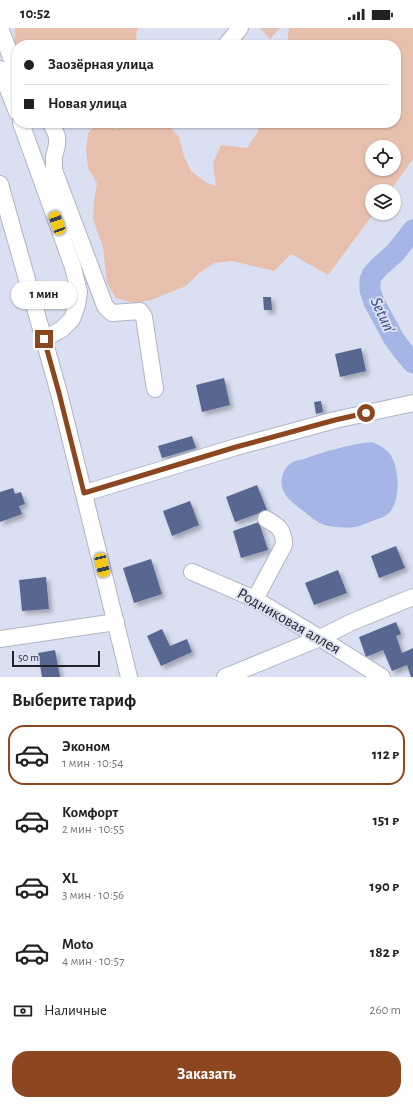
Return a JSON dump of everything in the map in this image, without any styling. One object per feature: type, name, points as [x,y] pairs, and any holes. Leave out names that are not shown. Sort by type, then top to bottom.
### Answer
[{"type":"street","points":[[0,28],[12,60]]},
{"type":"street","points":[[230,40],[240,28]]},
{"type":"street","points":[[0,69],[12,99]]},
{"type":"street","points":[[54,128],[57,136],[54,170],[105,306],[112,313],[140,311],[144,317],[155,389]]},
{"type":"street","points":[[23,129],[73,267],[79,292],[78,305],[72,319],[62,329],[44,339]]},
{"type":"street","points":[[0,184],[59,393],[129,677]]},
{"type":"street","points":[[84,493],[236,447],[335,420],[413,403]]},
{"type":"street","points":[[255,599],[284,544],[284,537],[279,527],[266,519]]},
{"type":"street","name":"Родниковая аллея","points":[[192,572],[255,599],[382,677]]},
{"type":"street","points":[[227,677],[413,597]]},
{"type":"street","points":[[0,639],[116,622]]},
{"type":"shaded area","points":[[15,28],[139,28],[137,30],[136,40],[14,40]]},
{"type":"shaded area","points":[[260,28],[280,28],[270,39]]},
{"type":"shaded area","points":[[289,28],[413,28],[413,159],[401,176],[401,140],[365,140],[365,176],[401,176],[395,184],[365,184],[365,220],[369,220],[328,275],[291,254],[274,271],[232,261],[215,263],[199,273],[186,286],[151,300],[133,303],[116,298],[107,283],[103,247],[93,219],[97,183],[88,168],[86,150],[88,133],[93,128],[171,128],[179,137],[184,156],[191,171],[207,183],[216,186],[213,163],[221,145],[247,148],[259,130],[258,128],[401,128],[401,40],[288,40]]},
{"type":"water","points":[[371,442],[381,446],[389,453],[393,459],[397,475],[398,483],[396,500],[393,508],[386,516],[358,526],[343,528],[322,524],[314,520],[293,503],[283,490],[283,473],[287,466],[291,463],[320,453]]},
{"type":"building","points":[[263,297],[271,297],[272,310],[264,310]]},
{"type":"building","points":[[361,348],[366,371],[340,377],[335,354]]},
{"type":"building","points":[[224,378],[230,405],[202,412],[196,385]]},
{"type":"building","points":[[321,401],[323,412],[316,414],[314,402]]},
{"type":"building","points":[[192,436],[196,448],[162,458],[158,446]]},
{"type":"building","points":[[257,485],[267,510],[235,522],[226,497]]},
{"type":"building","points":[[13,488],[15,494],[21,492],[25,504],[19,506],[22,514],[0,522],[0,492]]},
{"type":"building","points":[[190,501],[199,525],[172,536],[163,511]]},
{"type":"building","points":[[259,522],[268,550],[241,558],[233,531]]},
{"type":"building","points":[[396,546],[405,568],[379,578],[371,556]]},
{"type":"building","points":[[151,559],[162,594],[134,603],[123,568]]},
{"type":"building","points":[[338,570],[347,593],[314,605],[305,583]]},
{"type":"building","points":[[46,577],[49,609],[22,611],[19,580]]},
{"type":"building","points":[[396,622],[401,634],[396,636],[402,653],[413,648],[413,677],[411,677],[407,665],[392,671],[383,650],[366,657],[359,637]]},
{"type":"building","points":[[162,629],[170,646],[187,639],[192,652],[161,666],[147,636]]},
{"type":"building","points":[[55,650],[60,677],[42,677],[38,653]]},
{"type":"waterway","name":"Setun'","points":[[413,230],[395,253],[372,275],[370,280],[370,290],[374,302],[394,339],[413,363]]},
{"type":"route","points":[[44,339],[84,493],[236,447],[366,413]]}]
